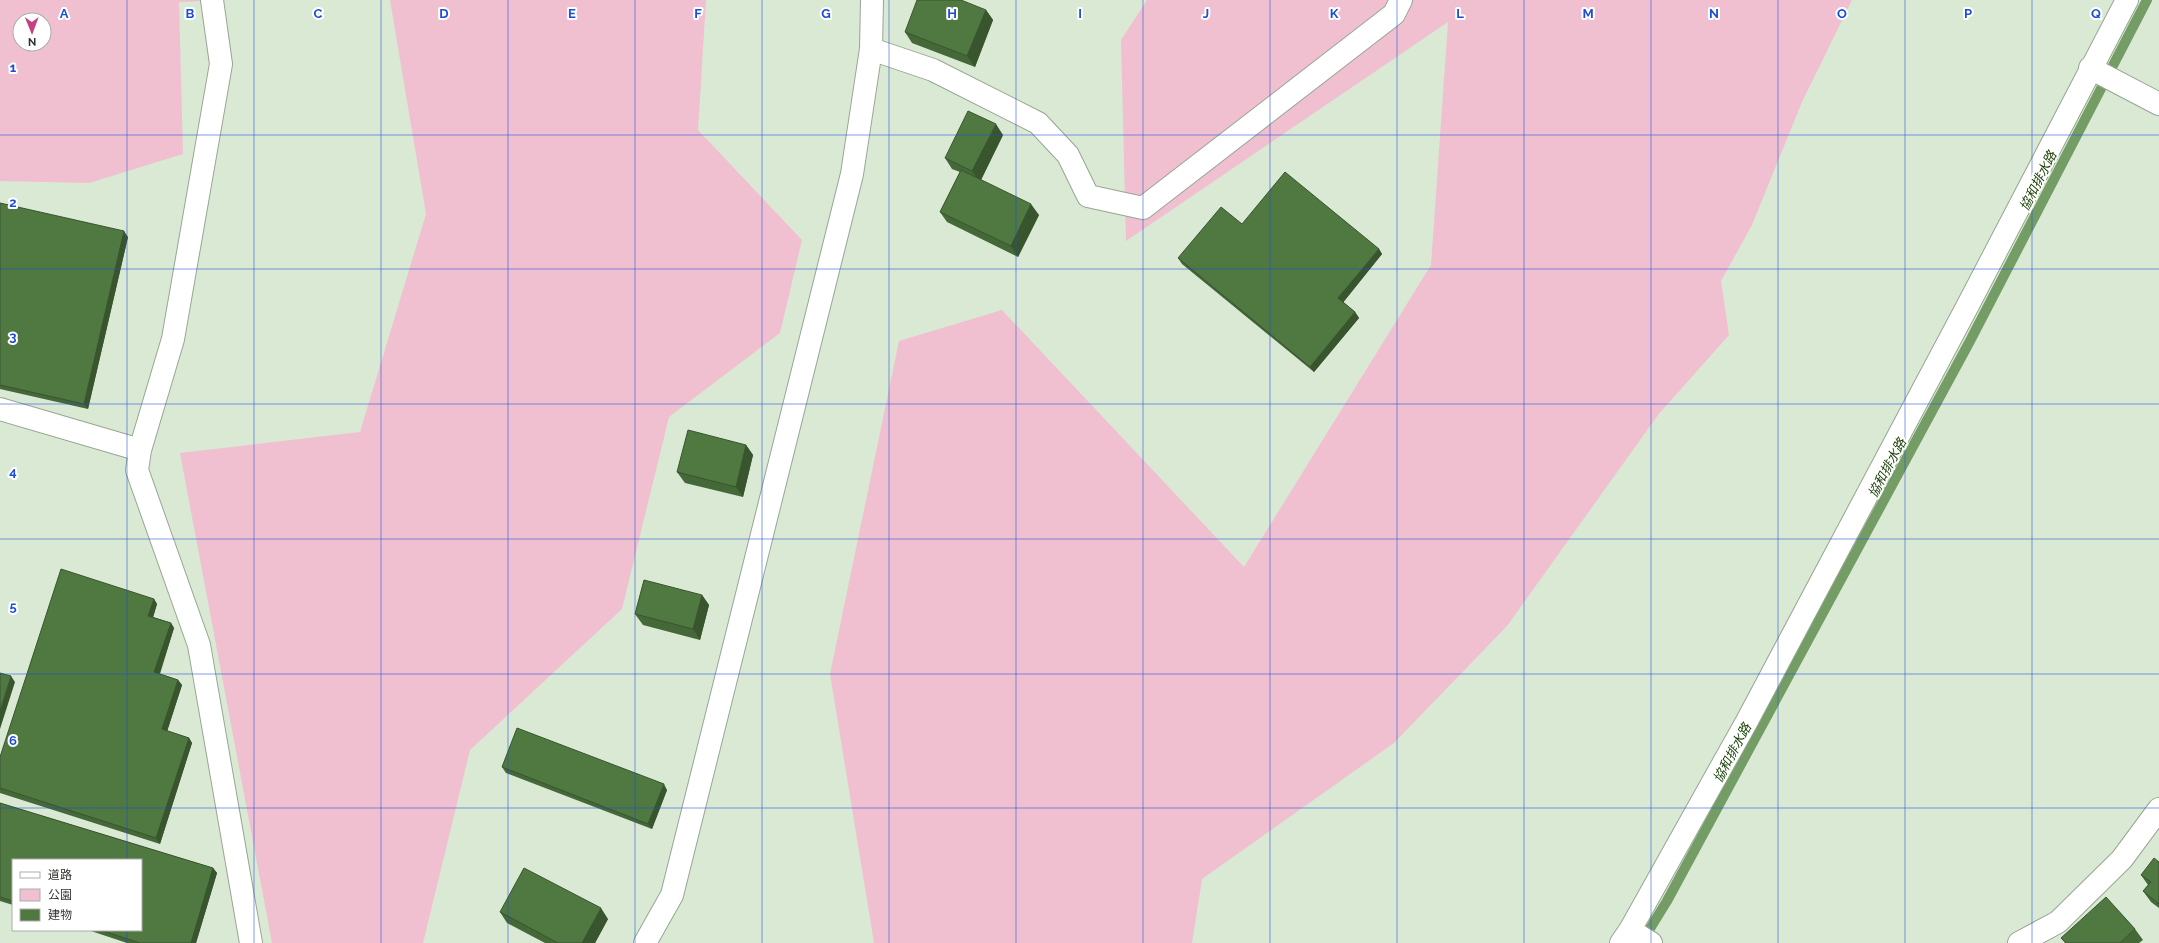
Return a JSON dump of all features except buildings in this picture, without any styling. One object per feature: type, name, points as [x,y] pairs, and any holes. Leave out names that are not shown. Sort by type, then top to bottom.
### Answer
[{"type":"street","points":[[212,0],[221,64],[173,339],[140,450],[137,470],[199,645],[251,943]]},
{"type":"street","points":[[645,943],[672,895],[698,798],[852,174],[871,49],[872,0]]},
{"type":"street","points":[[871,49],[933,70],[1038,123],[1068,156],[1088,196],[1144,208],[1394,14],[1401,0]]},
{"type":"street","points":[[1634,937],[1960,321],[2104,75],[2127,0]]},
{"type":"street","points":[[2104,75],[2159,104]]},
{"type":"street","points":[[0,409],[140,450]]},
{"type":"street","points":[[2019,943],[2058,922],[2122,859],[2159,809]]},
{"type":"green space","points":[[0,0],[230,0],[179,2],[183,154],[89,183],[0,181]]},
{"type":"green space","points":[[390,0],[706,0],[698,130],[802,240],[780,333],[669,417],[622,609],[470,750],[423,943],[272,943],[180,453],[360,432],[426,214]]},
{"type":"green space","points":[[1147,0],[1852,0],[1802,102],[1752,225],[1721,281],[1729,335],[1658,415],[1507,626],[1394,743],[1202,879],[1192,943],[874,943],[830,674],[899,341],[1002,310],[1244,567],[1431,265],[1448,22],[1126,241],[1121,40]]},
{"type":"waterway","name":"協和排水路","points":[[1643,940],[1667,901],[1970,341],[2147,0]]}]
